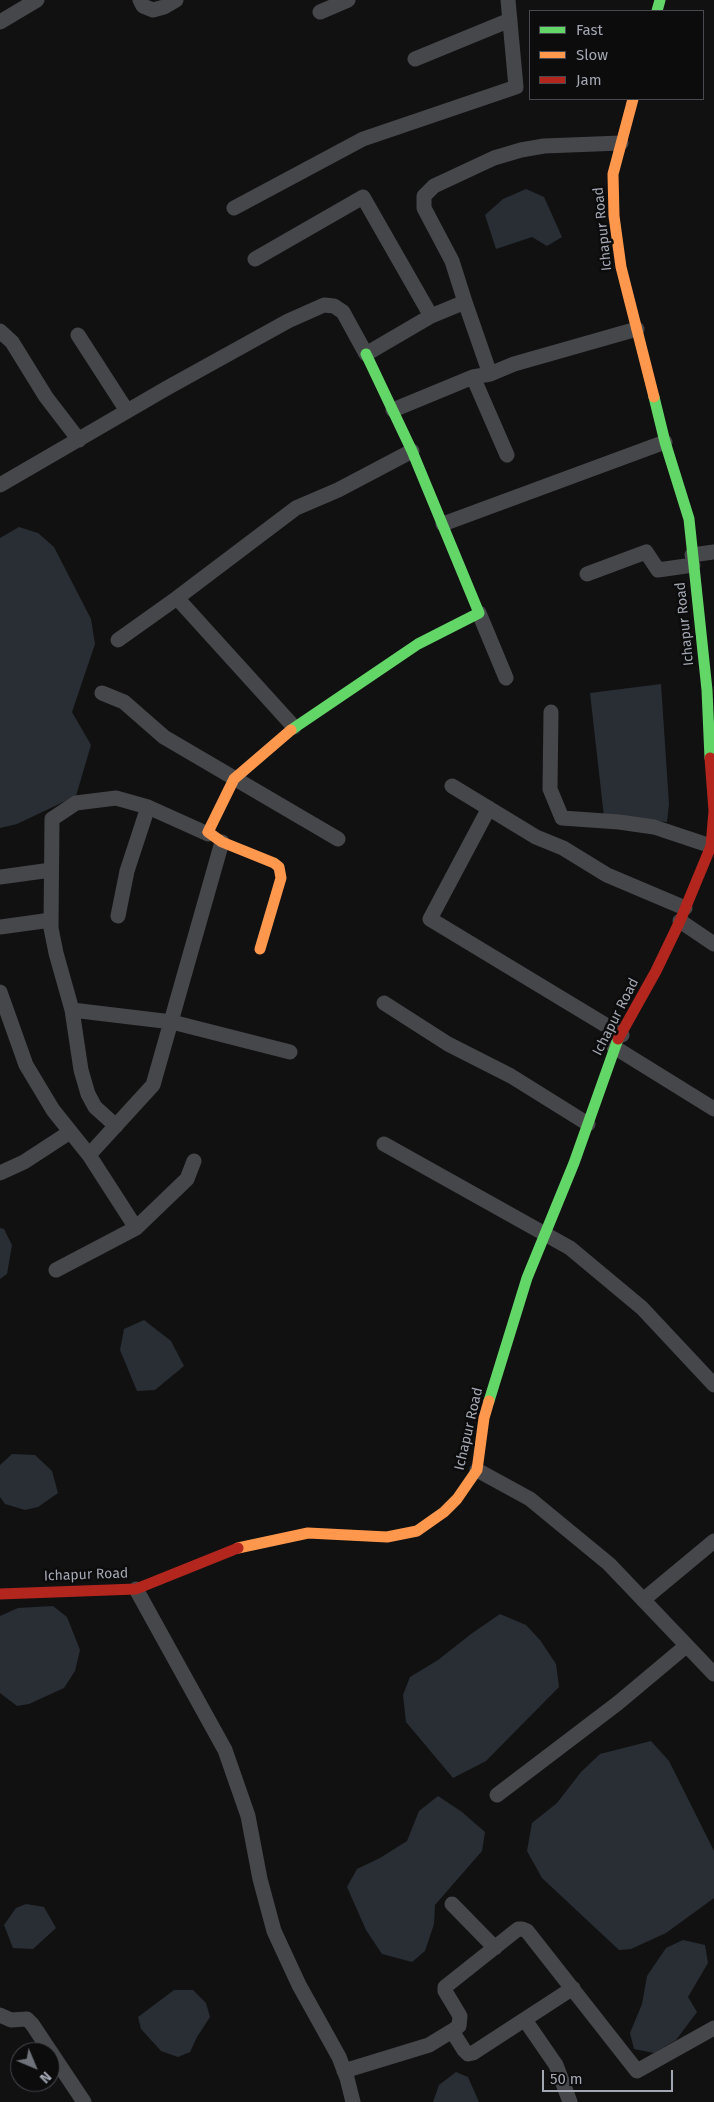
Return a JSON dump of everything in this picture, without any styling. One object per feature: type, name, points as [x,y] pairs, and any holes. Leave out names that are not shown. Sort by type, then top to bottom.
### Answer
[{"type":"street","points":[[0,22],[37,0]]},
{"type":"street","points":[[140,0],[143,6],[153,10],[164,7],[176,0]]},
{"type":"street","points":[[320,12],[348,0]]},
{"type":"street","points":[[234,208],[363,139],[516,87],[508,0]]},
{"type":"street","points":[[415,59],[510,20]]},
{"type":"street","name":"Ichapur Road","points":[[0,1594],[136,1588],[241,1547],[308,1533],[386,1537],[417,1530],[444,1512],[470,1484],[477,1470],[484,1418],[527,1278],[574,1164],[618,1041],[682,915],[711,846],[714,811],[711,726],[706,690],[707,623],[693,560],[688,519],[665,442],[621,267],[614,216],[613,174],[633,100]]},
{"type":"street","points":[[490,374],[452,261],[424,208],[424,196],[434,186],[494,158],[521,150],[544,146],[621,143]]},
{"type":"street","points":[[255,259],[363,196],[431,316]]},
{"type":"street","points":[[366,354],[431,316],[465,302]]},
{"type":"street","points":[[0,485],[126,411],[288,322],[324,305],[334,306],[343,312],[366,354],[412,451],[506,678]]},
{"type":"street","points":[[393,410],[514,364],[637,329]]},
{"type":"street","points":[[0,331],[12,342],[46,397],[79,440]]},
{"type":"street","points":[[78,335],[126,411]]},
{"type":"street","points":[[473,378],[507,455]]},
{"type":"street","points":[[443,524],[665,442]]},
{"type":"street","points":[[118,640],[296,508],[338,490],[412,451]]},
{"type":"street","points":[[587,574],[646,552],[658,570],[714,552]]},
{"type":"street","points":[[177,598],[294,727]]},
{"type":"street","points":[[208,834],[234,779],[294,727],[418,644],[479,613]]},
{"type":"street","points":[[102,693],[124,702],[164,737],[338,839]]},
{"type":"street","points":[[551,712],[550,789],[562,818],[619,822],[654,827],[711,846]]},
{"type":"street","points":[[452,786],[536,837],[564,848],[607,875],[682,915],[714,944]]},
{"type":"street","points":[[116,1126],[95,1107],[88,1094],[81,1070],[72,1010],[56,953],[51,920],[52,819],[76,803],[116,798],[148,807],[279,867],[281,878],[260,949]]},
{"type":"street","points":[[118,916],[127,871],[148,807]]},
{"type":"street","points":[[489,808],[430,919],[618,1041],[714,1109]]},
{"type":"street","points":[[89,1155],[153,1085],[222,842]]},
{"type":"street","points":[[0,877],[51,870]]},
{"type":"street","points":[[0,927],[51,920]]},
{"type":"street","points":[[0,992],[26,1065],[53,1110],[89,1155],[136,1228]]},
{"type":"street","points":[[384,1003],[448,1044],[511,1076],[588,1124]]},
{"type":"street","points":[[72,1010],[172,1022],[290,1052]]},
{"type":"street","points":[[0,1173],[24,1162],[70,1132]]},
{"type":"street","points":[[384,1144],[570,1248],[642,1308],[714,1385]]},
{"type":"street","points":[[56,1270],[136,1228],[187,1179],[194,1161]]},
{"type":"street","points":[[477,1470],[530,1498],[609,1564],[714,1674]]},
{"type":"street","points":[[643,1600],[714,1541]]},
{"type":"street","points":[[136,1588],[225,1750],[248,1816],[260,1879],[274,1931],[299,1985],[339,2057],[353,2102]]},
{"type":"street","points":[[497,1795],[618,1703],[686,1646]]},
{"type":"street","points":[[452,1904],[495,1948]]},
{"type":"street","points":[[344,2071],[429,2045],[452,2032],[459,2026],[460,2016],[445,1987],[518,1929],[524,1928],[637,2071],[714,2028]]},
{"type":"street","points":[[452,2032],[464,2050],[468,2054],[472,2053],[573,1988]]},
{"type":"street","points":[[0,2015],[11,2020],[27,2019],[32,2024],[84,2102]]},
{"type":"street","points":[[525,2020],[556,2065],[570,2102]]},
{"type":"shaded area","points":[[526,189],[544,197],[562,237],[547,246],[532,237],[496,249],[485,215],[503,199]]},
{"type":"shaded area","points":[[19,527],[38,533],[54,547],[91,619],[95,644],[72,712],[91,745],[76,796],[17,824],[0,828],[0,538]]},
{"type":"shaded area","points":[[661,684],[669,804],[667,822],[604,817],[590,693]]},
{"type":"shaded area","points":[[0,1228],[4,1229],[12,1245],[7,1274],[0,1279]]},
{"type":"shaded area","points":[[144,1320],[171,1341],[184,1366],[155,1390],[137,1391],[120,1350],[124,1329]]},
{"type":"shaded area","points":[[12,1454],[35,1455],[52,1471],[58,1493],[38,1507],[25,1510],[5,1504],[0,1497],[0,1465]]},
{"type":"shaded area","points":[[53,1606],[67,1617],[80,1650],[75,1671],[64,1688],[29,1704],[17,1706],[0,1693],[0,1616],[18,1608]]},
{"type":"shaded area","points":[[500,1614],[526,1625],[540,1640],[556,1664],[559,1687],[486,1761],[453,1778],[406,1722],[403,1695],[410,1677],[438,1660]]},
{"type":"shaded area","points":[[651,1741],[669,1761],[714,1851],[714,1898],[666,1933],[631,1949],[619,1950],[542,1878],[527,1851],[532,1823],[557,1803],[581,1772],[600,1754]]},
{"type":"shaded area","points":[[438,1796],[462,1812],[485,1832],[482,1851],[435,1905],[434,1924],[425,1951],[412,1962],[382,1954],[366,1930],[347,1887],[357,1869],[380,1858],[407,1841],[419,1811]]},
{"type":"shaded area","points":[[26,1904],[44,1907],[56,1928],[33,1949],[13,1948],[4,1925],[16,1908]]},
{"type":"shaded area","points":[[683,1940],[705,1945],[708,1963],[688,1997],[697,2012],[676,2040],[654,2053],[634,2049],[630,2033],[642,2004],[647,1976],[666,1948]]},
{"type":"shaded area","points":[[174,1990],[193,1990],[206,2003],[210,2017],[190,2052],[178,2057],[161,2051],[141,2029],[138,2017]]},
{"type":"shaded area","points":[[456,2072],[468,2077],[479,2102],[433,2102],[439,2085]]},
{"type":"traffic: fast","points":[[657,10],[660,0]]},
{"type":"traffic: fast","points":[[291,730],[418,644],[479,613],[412,451],[366,354]]},
{"type":"traffic: fast","points":[[654,397],[665,442],[689,519],[707,690],[710,758]]},
{"type":"traffic: fast","points":[[489,1401],[527,1278],[574,1163],[618,1039]]},
{"type":"traffic: slow","points":[[633,100],[613,174],[614,216],[621,267],[654,397]]},
{"type":"traffic: slow","points":[[260,949],[281,878],[279,867],[274,863],[222,842],[208,832],[234,779],[291,730]]},
{"type":"traffic: slow","points":[[238,1548],[308,1533],[387,1537],[417,1531],[444,1512],[457,1499],[477,1470],[484,1418],[489,1401]]},
{"type":"traffic: jam","points":[[618,1039],[656,971],[680,921],[711,846],[714,811],[710,758]]},
{"type":"traffic: jam","points":[[0,1594],[136,1589],[238,1548]]}]
